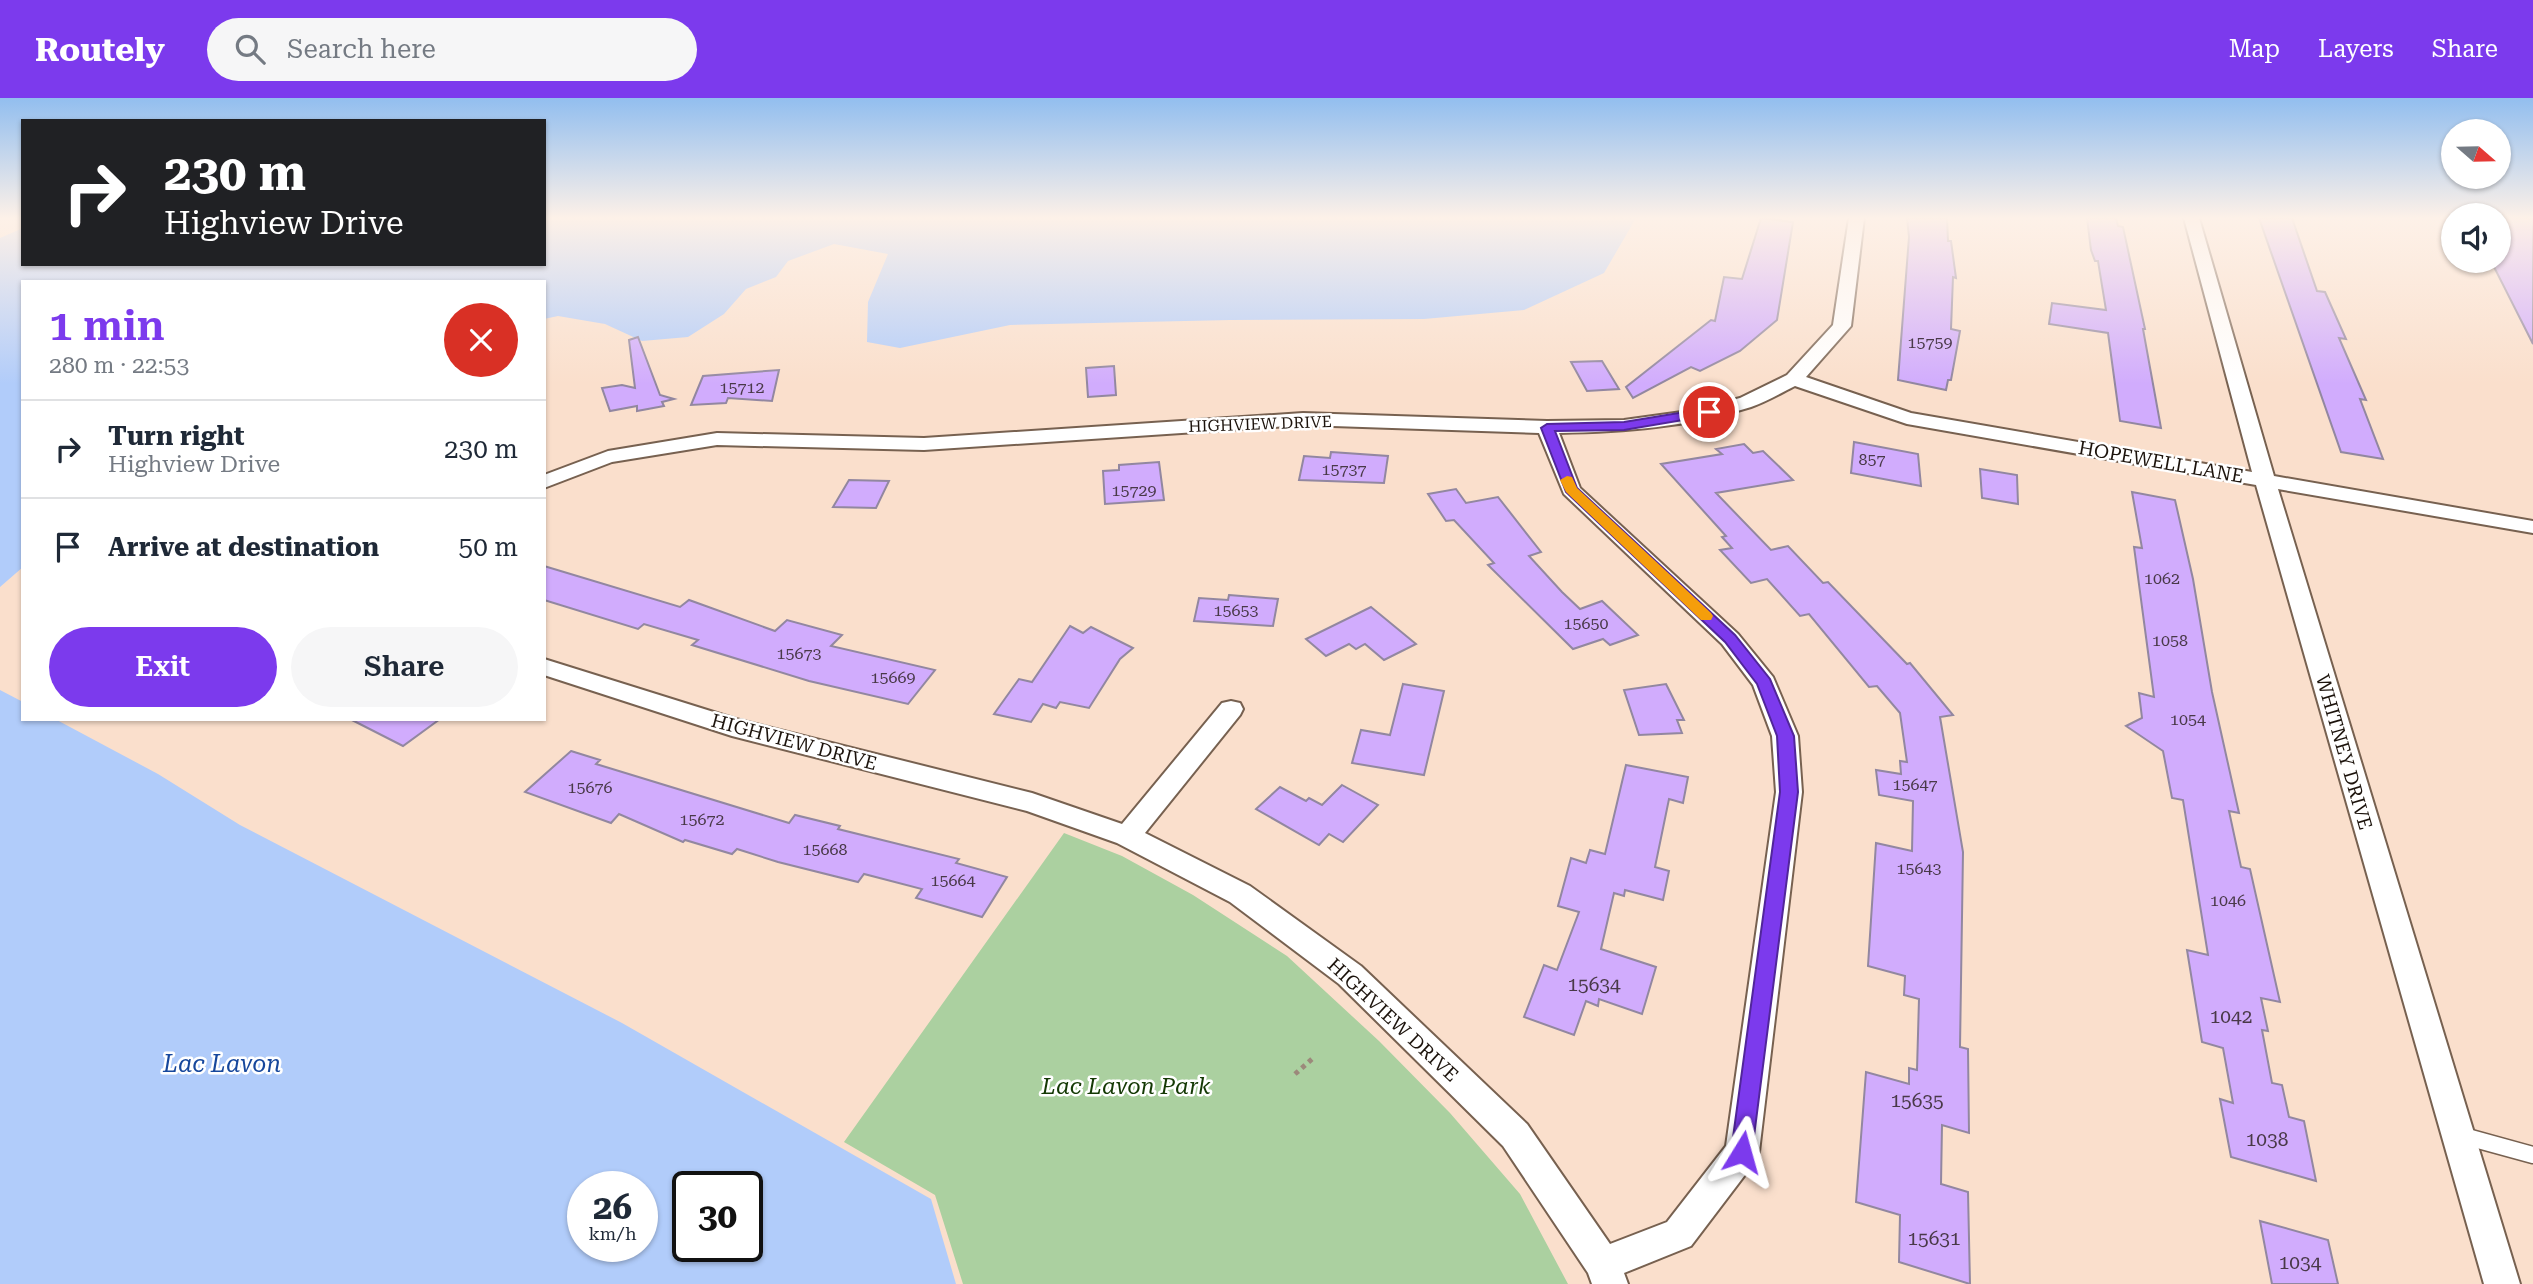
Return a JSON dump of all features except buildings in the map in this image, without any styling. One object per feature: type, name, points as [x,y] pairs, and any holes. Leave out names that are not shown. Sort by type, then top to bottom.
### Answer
[{"type":"street","name":"HIGHVIEW DRIVE","points":[[546,481],[608,457],[717,439],[925,444],[1303,419],[1547,428],[1624,426],[1689,417],[1747,402],[1794,380],[1842,326],[1849,273]]},
{"type":"street","name":"WHITNEY DRIVE","points":[[2207,273],[2265,481],[2502,1284]]},
{"type":"street","name":"HOPEWELL LANE","points":[[1794,380],[1907,418],[2533,527]]},
{"type":"street","points":[[1547,428],[1570,490],[1730,639],[1764,683],[1785,736],[1789,792],[1742,1152],[1679,1234],[1606,1274]]},
{"type":"street","name":"HIGHVIEW DRIVE","points":[[546,668],[732,727],[1032,803],[1127,836],[1240,894],[1350,975],[1515,1135],[1606,1274]]},
{"type":"street","points":[[1127,836],[1231,709]]},
{"type":"lane","points":[[2456,1134],[2533,1155]]},
{"type":"path","points":[[1295,1074],[1312,1059]]},
{"type":"green space","name":"Lac Lavon Park","points":[[1064,833],[1122,856],[1193,895],[1287,956],[1379,1041],[1450,1113],[1520,1194],[1568,1284],[963,1284],[935,1195],[844,1142]]},
{"type":"water","points":[[0,273],[779,273],[776,277],[746,289],[724,314],[688,337],[642,341],[605,324],[558,316],[546,319],[546,280],[21,280],[21,569],[0,587]]},
{"type":"water","points":[[880,273],[1603,273],[1524,310],[1424,319],[1010,325],[900,348],[867,342],[868,302]]},
{"type":"water","name":"Lac Lavon","points":[[0,690],[21,701],[21,721],[59,721],[158,774],[240,825],[622,1023],[931,1199],[956,1284],[0,1284]]},
{"type":"slow traffic","points":[[1567,480],[1570,490],[1706,616]]},
{"type":"route","points":[[1709,412],[1624,426],[1547,428],[1570,490],[1730,639],[1764,683],[1785,736],[1789,792],[1742,1152]]}]
